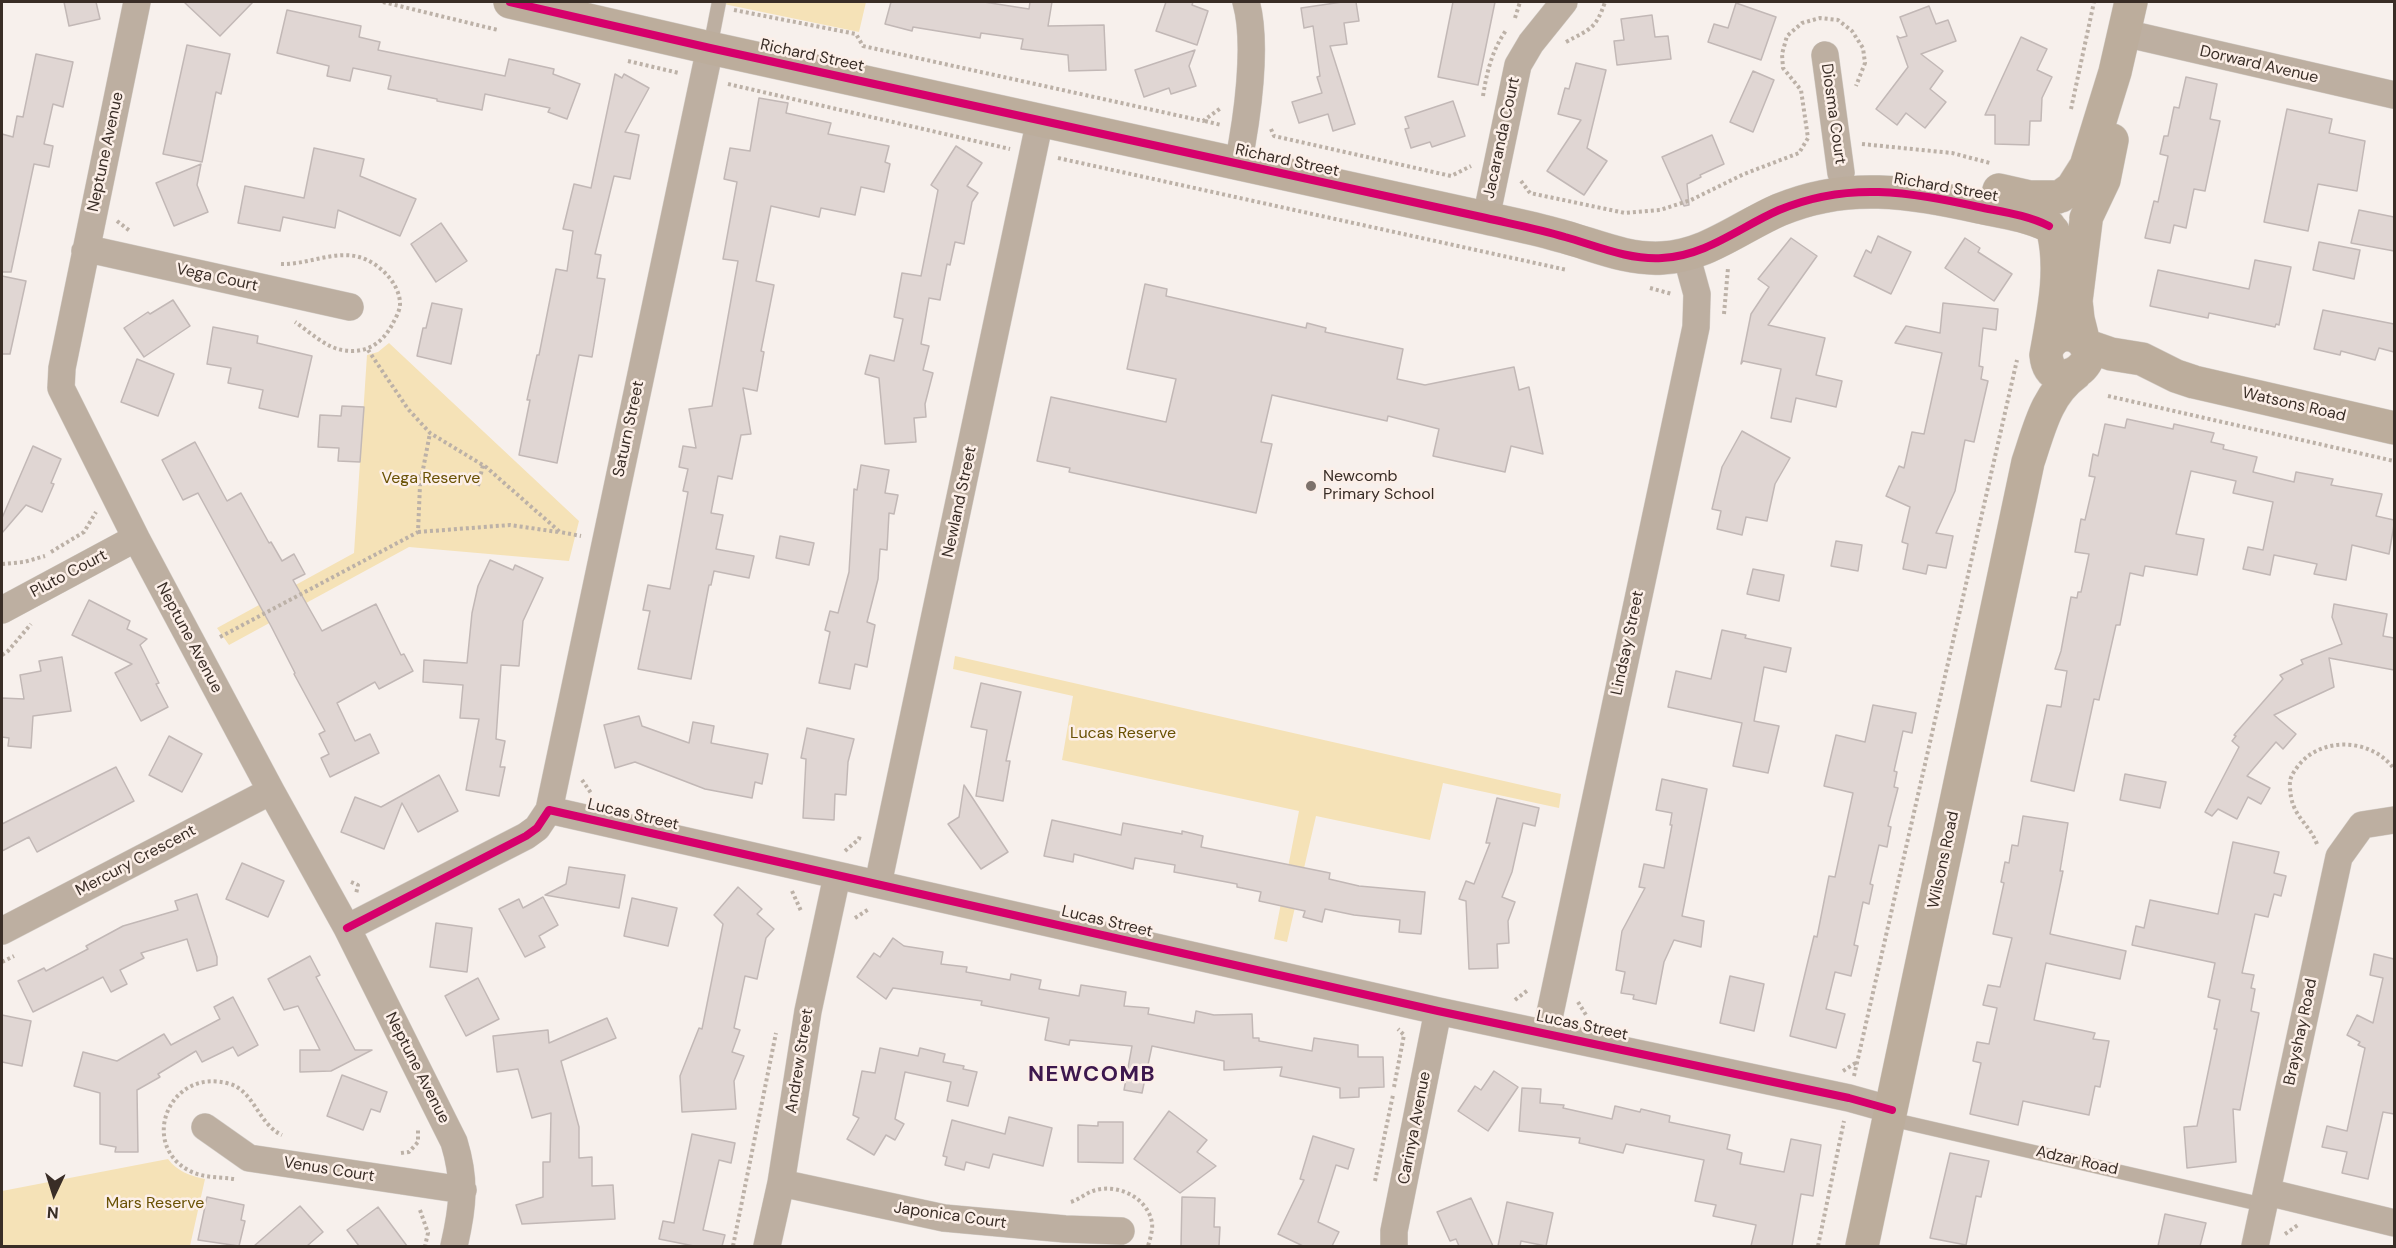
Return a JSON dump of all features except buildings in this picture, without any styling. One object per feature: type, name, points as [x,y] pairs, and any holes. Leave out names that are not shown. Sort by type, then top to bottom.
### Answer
[{"type":"street","name":"Neptune Avenue","points":[[137,2],[85,251],[62,368],[61,387],[136,538],[271,791],[356,923],[454,1142],[460,1163],[463,1190],[462,1213],[454,1246]]},
{"type":"street","name":"Richard Street","points":[[510,2],[1486,218],[1556,234],[1626,255],[1662,258],[1683,244],[1715,244],[1754,212],[1794,204],[1842,183],[1879,191],[1912,194],[2027,217],[2055,213]]},
{"type":"street","points":[[1238,164],[1245,130],[1249,77],[1250,16],[1246,2]]},
{"type":"street","name":"Jacaranda Court","points":[[1486,218],[1518,65],[1531,43],[1564,2]]},
{"type":"street","points":[[2115,72],[2086,166],[2055,213],[2062,236],[2072,235],[2081,230],[2099,194],[2109,164],[2112,144],[2112,89],[2131,2]]},
{"type":"street","name":"Dorward Avenue","points":[[2124,33],[2394,95]]},
{"type":"street","name":"Saturn Street","points":[[549,810],[710,48]]},
{"type":"street","name":"Diosma Court","points":[[1825,55],[1842,183]]},
{"type":"street","name":"Newland Street","points":[[880,872],[1040,120]]},
{"type":"street","name":"Wilsons Road","points":[[2026,473],[2027,403],[2057,269],[2055,213]]},
{"type":"street","points":[[2081,359],[2076,300],[2086,219]]},
{"type":"street","name":"Lindsay Street","points":[[1546,1032],[1696,327],[1697,294],[1683,244]]},
{"type":"street","name":"Vega Court","points":[[85,251],[93,250],[350,307]]},
{"type":"street","name":"Watsons Road","points":[[2037,353],[2052,341],[2064,335],[2073,335],[2081,359],[2104,371],[2139,380],[2174,379],[2194,382],[2394,428]]},
{"type":"street","name":"Wilsons Road","points":[[1862,1246],[2026,473],[2048,406],[2081,359]]},
{"type":"street","name":"Pluto Court","points":[[2,610],[136,538]]},
{"type":"street","name":"Mercury Crescent","points":[[2,931],[271,791]]},
{"type":"street","points":[[356,923],[526,836],[537,828],[549,810]]},
{"type":"street","name":"Lucas Street","points":[[549,810],[880,872],[1438,1011],[1546,1032],[1844,1110],[1891,1115]]},
{"type":"street","name":"Brayshay Road","points":[[2255,1246],[2339,857],[2362,825],[2394,820]]},
{"type":"street","name":"Andrew Street","points":[[766,1246],[781,1183],[808,1011],[840,864]]},
{"type":"street","name":"Carinya Avenue","points":[[1394,1246],[1394,1231],[1438,1011]]},
{"type":"street","name":"Venus Court","points":[[205,1127],[249,1158],[463,1190]]},
{"type":"street","name":"Japonica Court","points":[[781,1183],[944,1218],[1054,1228],[1121,1231]]},
{"type":"street","name":"Adzar Road","points":[[2266,1198],[2394,1223]]},
{"type":"lane","points":[[710,48],[719,4]]},
{"type":"lane","name":"Adzar Road","points":[[1891,1115],[2266,1198]]},
{"type":"path","points":[[1482,100],[1488,67],[1497,43],[1518,14],[1520,2]]},
{"type":"path","points":[[1562,44],[1589,30],[1600,16],[1605,2]]},
{"type":"path","points":[[2069,118],[2094,2]]},
{"type":"path","points":[[719,4],[856,34],[863,46],[1203,121],[1221,110],[1223,98]]},
{"type":"path","points":[[1518,177],[1530,193],[1625,213],[1660,210],[1691,200],[1744,174],[1799,153],[1808,138],[1801,90],[1783,68],[1782,54],[1787,36],[1802,23],[1820,18],[1838,20],[1852,31],[1863,48],[1865,63],[1854,92]]},
{"type":"path","points":[[676,83],[678,73]]},
{"type":"path","points":[[726,92],[729,85]]},
{"type":"path","points":[[1267,123],[1274,136],[1451,176],[1471,167],[1473,156]]},
{"type":"path","points":[[1860,139],[1862,145],[1952,153],[1995,164]]},
{"type":"path","points":[[368,350],[408,409],[430,433],[483,465],[560,532]]},
{"type":"path","points":[[1818,1246],[1842,1132],[1844,1110],[2037,353]]},
{"type":"path","points":[[2108,396],[2394,461]]},
{"type":"path","points":[[418,532],[421,476],[430,433]]},
{"type":"path","points":[[478,486],[483,465]]},
{"type":"path","points":[[400,482],[421,476]]},
{"type":"path","points":[[220,637],[418,532],[510,525],[581,536]]},
{"type":"path","points":[[578,548],[583,525]]},
{"type":"path","points":[[2,655],[33,621]]},
{"type":"path","points":[[214,627],[225,648]]},
{"type":"path","points":[[584,770],[582,781],[590,793],[602,796]]},
{"type":"path","points":[[840,864],[880,872]]},
{"type":"path","points":[[348,880],[365,886]]},
{"type":"path","points":[[356,923],[358,885]]},
{"type":"path","points":[[790,888],[801,908],[799,920]]},
{"type":"path","points":[[852,920],[869,908],[880,911]]},
{"type":"path","points":[[1515,1000],[1597,1018]]},
{"type":"path","points":[[733,1246],[778,1024]]},
{"type":"path","points":[[1394,1024],[1404,1035]]},
{"type":"path","points":[[1832,1068],[1844,1071],[1857,1061]]},
{"type":"path","points":[[235,1179],[194,1173],[183,1167],[172,1155],[165,1138],[164,1127],[167,1112],[173,1100],[182,1091],[200,1081],[216,1080],[233,1085],[245,1094],[266,1124],[280,1134],[291,1136]]},
{"type":"path","points":[[1842,1132],[1844,1110]]},
{"type":"path","points":[[393,1156],[409,1152],[418,1142],[418,1126]]},
{"type":"path","points":[[1061,1203],[1073,1202],[1096,1190],[1111,1188],[1126,1192],[1140,1201],[1148,1211],[1152,1223],[1148,1246]]},
{"type":"path","points":[[414,1206],[420,1211],[428,1233],[425,1246]]},
{"type":"green space","points":[[714,2],[866,2],[859,32]]},
{"type":"green space","name":"Vega Reserve","points":[[389,343],[579,521],[569,561],[409,547],[229,645],[217,628],[354,553],[367,355],[378,352]]},
{"type":"green space","name":"Lucas Reserve","points":[[955,656],[1561,794],[1559,808],[1443,783],[1430,840],[1316,816],[1287,942],[1274,939],[1299,811],[1062,760],[1073,696],[953,669]]},
{"type":"green space","name":"Mars Reserve","points":[[168,1159],[184,1172],[205,1179],[190,1246],[2,1246],[2,1191]]},
{"type":"cycle path","points":[[510,2],[1525,227],[1637,257],[1662,258],[1693,252],[1722,240],[1779,210],[1805,201],[1854,192],[1928,197],[2015,214],[2049,226]]},
{"type":"cycle path","points":[[347,928],[526,836],[537,828],[549,810],[1438,1011],[1849,1098],[1892,1110]]},
{"type":"place","name":"Newcomb Primary School","points":[[1311,486]]},
{"type":"district","name":"NEWCOMB","points":[[1092,1075]]}]
